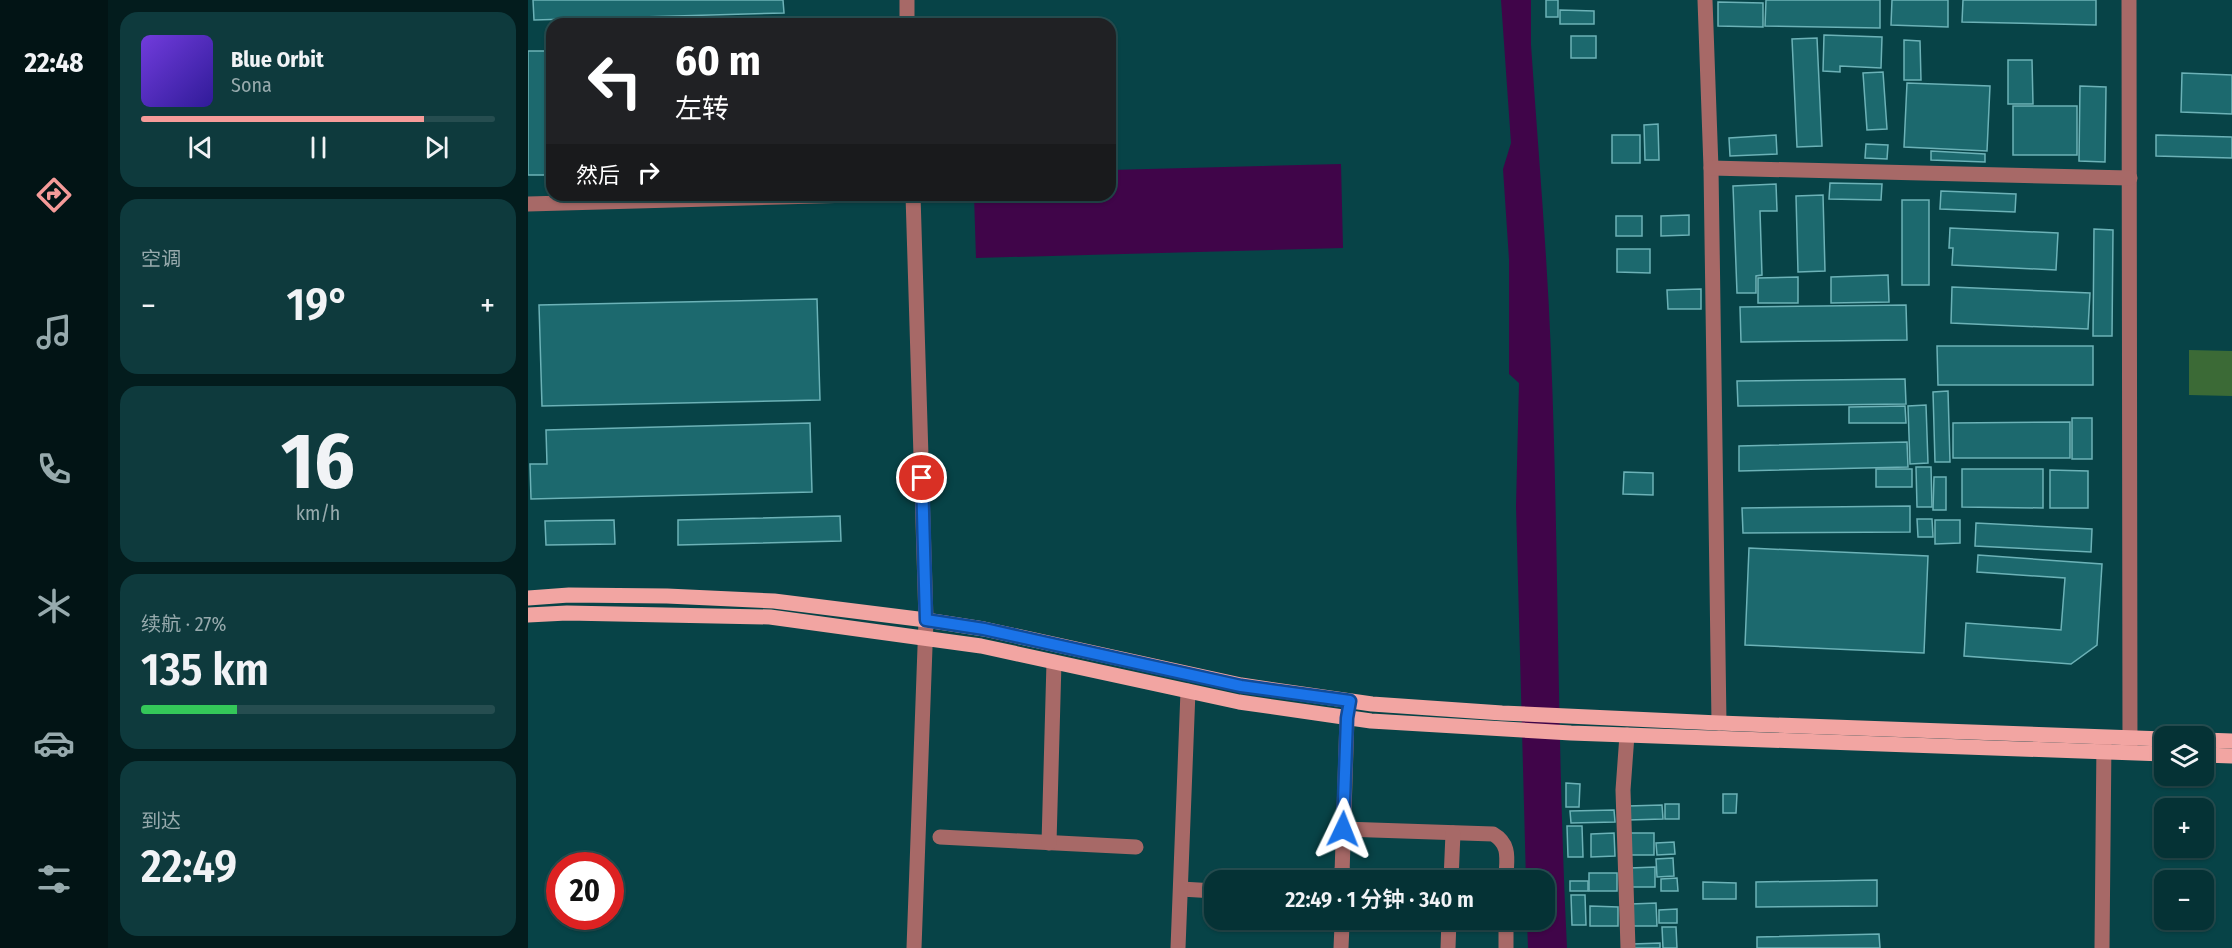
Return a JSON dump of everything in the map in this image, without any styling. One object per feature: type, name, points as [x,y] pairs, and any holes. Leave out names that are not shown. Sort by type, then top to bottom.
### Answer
[{"type":"main road","points":[[528,598],[569,595],[774,601],[926,620],[984,629],[1241,686],[1350,701],[1502,713],[2104,737],[2154,752]]},
{"type":"main road","points":[[528,615],[578,613],[770,617],[981,646],[1239,702],[1371,722],[1571,733],[2104,752],[2154,742]]},
{"type":"main road","points":[[1347,718],[1350,701]]},
{"type":"main road","points":[[2214,740],[2232,741]]},
{"type":"main road","points":[[2214,755],[2232,756]]},
{"type":"street","points":[[907,0],[907,18]]},
{"type":"street","points":[[1705,0],[1711,168],[1719,723]]},
{"type":"street","points":[[2129,0],[2131,746]]},
{"type":"street","points":[[1711,168],[2130,178]]},
{"type":"street","points":[[528,204],[636,201]]},
{"type":"street","points":[[913,201],[926,620],[914,948]]},
{"type":"street","points":[[1049,843],[1054,662]]},
{"type":"street","points":[[1178,948],[1188,691]]},
{"type":"street","points":[[1342,870],[1347,718]]},
{"type":"street","points":[[1627,735],[1623,790],[1628,948]]},
{"type":"street","points":[[2102,948],[2104,737]]},
{"type":"street","points":[[1343,829],[1493,834],[1503,840],[1506,846],[1506,870]]},
{"type":"street","points":[[1451,870],[1453,833]]},
{"type":"street","points":[[940,837],[1136,847]]},
{"type":"street","points":[[1180,889],[1204,890]]},
{"type":"street","points":[[1337,930],[1341,948]]},
{"type":"street","points":[[1448,948],[1449,930]]},
{"type":"street","points":[[1506,930],[1506,948]]},
{"type":"green space","points":[[2189,350],[2232,351],[2232,396],[2189,395]]},
{"type":"shaded area","points":[[1501,0],[1531,0],[1531,45],[1551,353],[1561,799],[1567,948],[1528,948],[1527,930],[1555,930],[1555,870],[1526,870],[1516,506],[1519,383],[1509,374],[1509,259],[1503,169],[1511,143]]},
{"type":"shaded area","points":[[1341,164],[1343,248],[976,258],[974,201],[1116,201],[1116,170]]},
{"type":"building","points":[[533,0],[783,0],[784,13],[546,18],[534,20]]},
{"type":"building","points":[[1546,0],[1558,0],[1558,17],[1546,17]]},
{"type":"building","points":[[1766,0],[1880,0],[1880,28],[1765,26]]},
{"type":"building","points":[[1892,0],[1948,0],[1948,27],[1891,25]]},
{"type":"building","points":[[1963,0],[2096,0],[2096,25],[1962,22]]},
{"type":"building","points":[[1718,2],[1763,3],[1763,27],[1718,26]]},
{"type":"building","points":[[1560,10],[1594,11],[1594,24],[1560,24]]},
{"type":"building","points":[[1824,35],[1882,37],[1881,68],[1840,66],[1840,72],[1823,71]]},
{"type":"building","points":[[1571,36],[1596,36],[1596,58],[1571,58]]},
{"type":"building","points":[[1817,38],[1822,146],[1797,147],[1792,39]]},
{"type":"building","points":[[1904,40],[1920,41],[1921,80],[1904,80]]},
{"type":"building","points":[[528,51],[546,51],[546,175],[528,175]]},
{"type":"building","points":[[2008,60],[2032,60],[2033,104],[2008,104]]},
{"type":"building","points":[[1883,72],[1887,129],[1867,130],[1863,73]]},
{"type":"building","points":[[2182,73],[2232,75],[2232,114],[2181,112]]},
{"type":"building","points":[[1907,83],[1990,86],[1987,151],[1904,147]]},
{"type":"building","points":[[2080,86],[2106,87],[2105,162],[2079,161]]},
{"type":"building","points":[[2013,106],[2077,106],[2077,155],[2013,155]]},
{"type":"building","points":[[1658,124],[1659,160],[1645,160],[1644,125]]},
{"type":"building","points":[[1612,135],[1640,135],[1640,163],[1612,163]]},
{"type":"building","points":[[1776,135],[1777,154],[1730,156],[1729,138]]},
{"type":"building","points":[[2156,135],[2232,137],[2232,158],[2156,156]]},
{"type":"building","points":[[1866,144],[1888,145],[1887,159],[1865,158]]},
{"type":"building","points":[[1931,151],[1985,154],[1985,162],[1931,160]]},
{"type":"building","points":[[1830,183],[1882,184],[1881,200],[1829,199]]},
{"type":"building","points":[[1776,184],[1777,211],[1760,211],[1762,275],[1756,276],[1756,293],[1737,293],[1733,186]]},
{"type":"building","points":[[1941,191],[2016,194],[2015,212],[1940,209]]},
{"type":"building","points":[[1823,195],[1825,271],[1798,272],[1796,196]]},
{"type":"building","points":[[1902,200],[1929,200],[1929,285],[1902,285]]},
{"type":"building","points":[[1689,215],[1689,235],[1661,236],[1661,216]]},
{"type":"building","points":[[1616,216],[1642,216],[1642,236],[1616,236]]},
{"type":"building","points":[[1950,228],[2058,233],[2056,270],[1952,265],[1953,248],[1949,248]]},
{"type":"building","points":[[2094,229],[2113,230],[2112,336],[2093,336]]},
{"type":"building","points":[[1617,249],[1650,249],[1650,273],[1617,272]]},
{"type":"building","points":[[1888,275],[1889,302],[1831,303],[1831,277]]},
{"type":"building","points":[[1798,277],[1798,303],[1758,303],[1758,278]]},
{"type":"building","points":[[1952,287],[2090,293],[2088,329],[1951,323]]},
{"type":"building","points":[[1701,289],[1701,309],[1668,309],[1667,290]]},
{"type":"building","points":[[817,299],[820,400],[542,406],[539,305]]},
{"type":"building","points":[[1906,305],[1907,340],[1741,342],[1740,307]]},
{"type":"building","points":[[1937,346],[2093,346],[2093,385],[1938,385]]},
{"type":"building","points":[[1905,379],[1906,404],[1738,406],[1737,381]]},
{"type":"building","points":[[1948,391],[1950,462],[1935,462],[1933,392]]},
{"type":"building","points":[[1926,405],[1928,463],[1910,464],[1908,406]]},
{"type":"building","points":[[1905,406],[1906,423],[1849,423],[1849,407]]},
{"type":"building","points":[[2072,418],[2092,418],[2092,459],[2072,459]]},
{"type":"building","points":[[2070,422],[2070,458],[1953,458],[1953,423]]},
{"type":"building","points":[[810,423],[812,492],[531,499],[530,464],[547,464],[546,430]]},
{"type":"building","points":[[1907,442],[1908,467],[1739,471],[1739,446]]},
{"type":"building","points":[[1916,467],[1931,467],[1932,507],[1917,507]]},
{"type":"building","points":[[1876,469],[1912,469],[1912,487],[1876,487]]},
{"type":"building","points":[[1962,469],[2043,469],[2043,508],[1962,507]]},
{"type":"building","points":[[2050,470],[2088,471],[2088,508],[2050,508]]},
{"type":"building","points":[[1624,472],[1653,473],[1653,495],[1623,494]]},
{"type":"building","points":[[1934,477],[1946,477],[1946,510],[1933,510]]},
{"type":"building","points":[[1910,506],[1910,532],[1743,533],[1742,508]]},
{"type":"building","points":[[840,516],[841,541],[678,545],[678,520]]},
{"type":"building","points":[[1917,519],[1932,519],[1933,537],[1918,537]]},
{"type":"building","points":[[614,520],[615,544],[546,545],[545,521]]},
{"type":"building","points":[[1935,520],[1960,520],[1960,543],[1935,544]]},
{"type":"building","points":[[1976,523],[2092,529],[2091,552],[1975,546]]},
{"type":"building","points":[[1749,548],[1928,556],[1924,653],[1745,645]]},
{"type":"building","points":[[1978,555],[2102,564],[2097,645],[2071,664],[1964,656],[1966,623],[2061,630],[2065,578],[1977,572]]},
{"type":"building","points":[[1566,783],[1580,784],[1579,807],[1566,807]]},
{"type":"building","points":[[1723,794],[1737,794],[1736,813],[1723,813]]},
{"type":"building","points":[[1665,804],[1679,804],[1679,819],[1665,819]]},
{"type":"building","points":[[1662,805],[1663,819],[1628,820],[1628,806]]},
{"type":"building","points":[[1614,810],[1615,822],[1571,823],[1570,811]]},
{"type":"building","points":[[1567,826],[1582,826],[1583,857],[1568,857]]},
{"type":"building","points":[[1614,833],[1615,856],[1591,857],[1591,834]]},
{"type":"building","points":[[1629,833],[1654,833],[1654,855],[1630,855]]},
{"type":"building","points":[[1674,842],[1675,854],[1657,855],[1656,843]]},
{"type":"building","points":[[1673,858],[1674,876],[1657,877],[1656,859]]},
{"type":"building","points":[[1655,867],[1655,887],[1631,887],[1630,868]]},
{"type":"building","points":[[1589,873],[1617,873],[1617,891],[1589,891]]},
{"type":"building","points":[[1677,878],[1678,891],[1661,891],[1661,879]]},
{"type":"building","points":[[1877,880],[1877,906],[1756,907],[1756,882]]},
{"type":"building","points":[[1570,881],[1588,881],[1588,891],[1570,891]]},
{"type":"building","points":[[1703,882],[1736,883],[1736,899],[1703,899]]},
{"type":"building","points":[[1571,895],[1585,895],[1586,925],[1572,925]]},
{"type":"building","points":[[1656,903],[1657,926],[1632,926],[1631,904]]},
{"type":"building","points":[[1590,906],[1618,907],[1618,926],[1590,926]]},
{"type":"building","points":[[1677,909],[1677,923],[1659,923],[1659,910]]},
{"type":"building","points":[[1662,927],[1676,927],[1677,948],[1663,948]]},
{"type":"building","points":[[1879,934],[1880,948],[1757,948],[1757,937]]},
{"type":"building","points":[[1660,943],[1660,948],[1632,948],[1632,944]]},
{"type":"route","points":[[922,478],[926,620],[984,629],[1241,686],[1350,701],[1347,718],[1343,829]]}]
